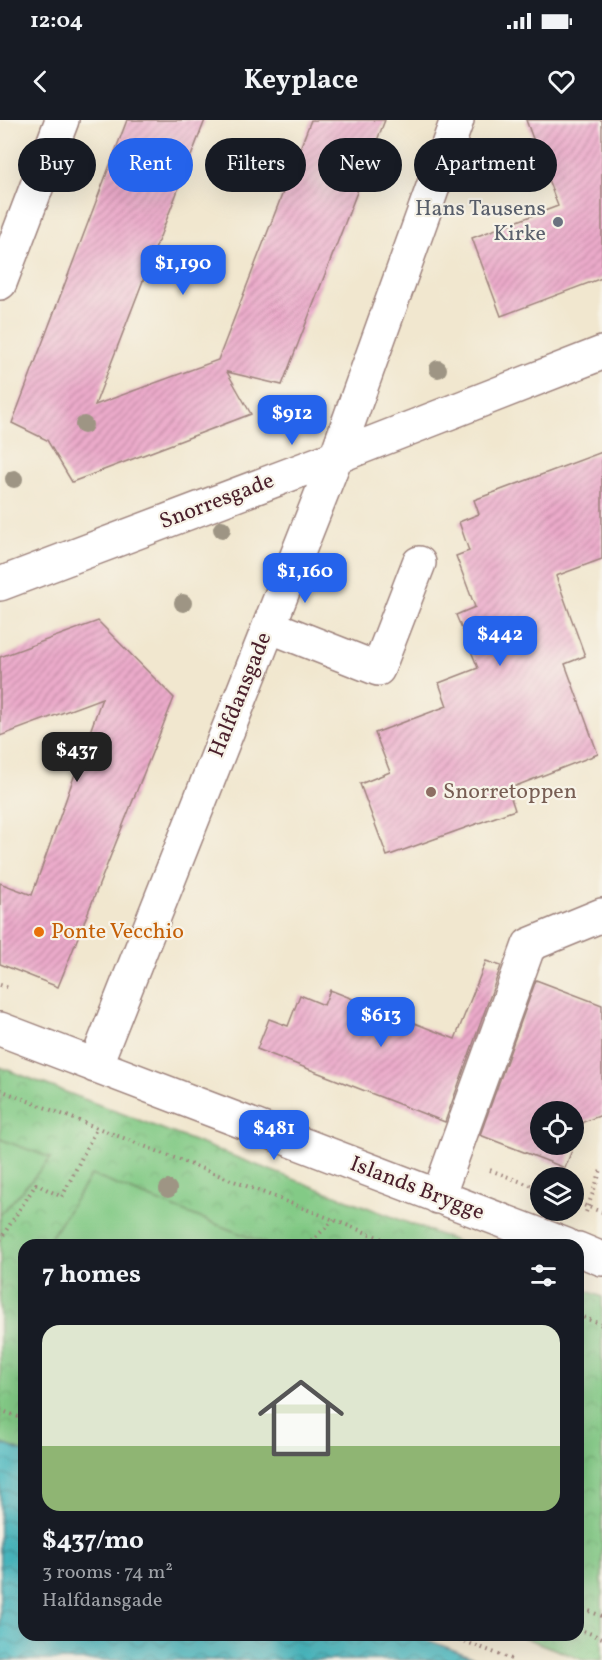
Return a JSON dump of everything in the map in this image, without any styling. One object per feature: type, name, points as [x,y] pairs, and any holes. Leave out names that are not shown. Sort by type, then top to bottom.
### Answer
[{"type":"street","points":[[0,283],[62,120]]},
{"type":"street","name":"Halfdansgade","points":[[95,1066],[336,457],[457,120]]},
{"type":"street","name":"Snorresgade","points":[[0,584],[336,457],[602,353]]},
{"type":"street","points":[[269,626],[378,669],[419,563]]},
{"type":"street","points":[[438,1197],[529,945],[602,915]]},
{"type":"street","name":"Islands Brygge","points":[[0,1029],[550,1239]]},
{"type":"street","points":[[584,1252],[602,1259]]},
{"type":"path","points":[[0,1090],[383,1239]]},
{"type":"path","points":[[0,1240],[36,1184],[62,1197],[97,1127]]},
{"type":"path","points":[[585,1216],[602,1167]]},
{"type":"path","points":[[584,1205],[602,1212]]},
{"type":"path","points":[[313,1239],[334,1220]]},
{"type":"path","points":[[584,1318],[602,1325]]},
{"type":"path","points":[[0,1410],[18,1417]]},
{"type":"path","points":[[584,1609],[602,1616]]},
{"type":"path","points":[[584,1631],[602,1638]]},
{"type":"path","points":[[464,1641],[514,1660]]},
{"type":"green space","points":[[0,1067],[450,1239],[18,1239],[18,1450],[0,1443]]},
{"type":"green space","points":[[0,1139],[51,1158],[0,1215]]},
{"type":"green space","points":[[91,1175],[254,1239],[50,1239]]},
{"type":"green space","points":[[584,1290],[602,1297],[602,1660],[583,1660],[533,1641],[584,1641]]},
{"type":"water","points":[[0,1443],[18,1450],[18,1641],[431,1641],[480,1660],[0,1660]]},
{"type":"building","points":[[127,120],[205,120],[193,151],[193,138],[120,138]]},
{"type":"building","points":[[311,120],[385,120],[378,138],[318,138],[318,192],[357,192],[282,385],[227,372],[251,414],[72,482],[47,440],[12,423],[108,170],[108,192],[177,192],[95,405],[218,360],[283,192],[306,192],[306,138],[304,138]]},
{"type":"building","name":"Hans Tausens Kirke","points":[[526,120],[602,120],[602,278],[501,316],[472,238],[558,206],[553,192],[557,192],[557,138],[533,138]]},
{"type":"building","points":[[602,452],[602,559],[556,576],[585,656],[565,664],[598,754],[508,789],[515,810],[387,856],[360,784],[390,772],[375,733],[447,706],[439,683],[478,668],[456,615],[475,607],[456,556],[469,551],[459,522],[479,514],[474,500]]},
{"type":"building","points":[[98,621],[174,698],[58,987],[0,964],[0,883],[32,895],[102,698],[0,736],[0,657]]},
{"type":"building","points":[[486,961],[501,966],[445,1122],[257,1049],[269,1019],[288,1026],[300,995],[324,1005],[330,990],[455,1039]]},
{"type":"building","points":[[536,980],[602,1005],[602,1115],[584,1122],[584,1101],[530,1101],[530,1154],[480,1135]]},
{"type":"building","points":[[532,1155],[570,1155],[565,1167]]},
{"type":"place","name":"Hans Tausens Kirke","points":[[558,222]]},
{"type":"place","name":"Snorretoppen","points":[[431,792]]},
{"type":"place","name":"Ponte Vecchio","points":[[39,932]]}]
